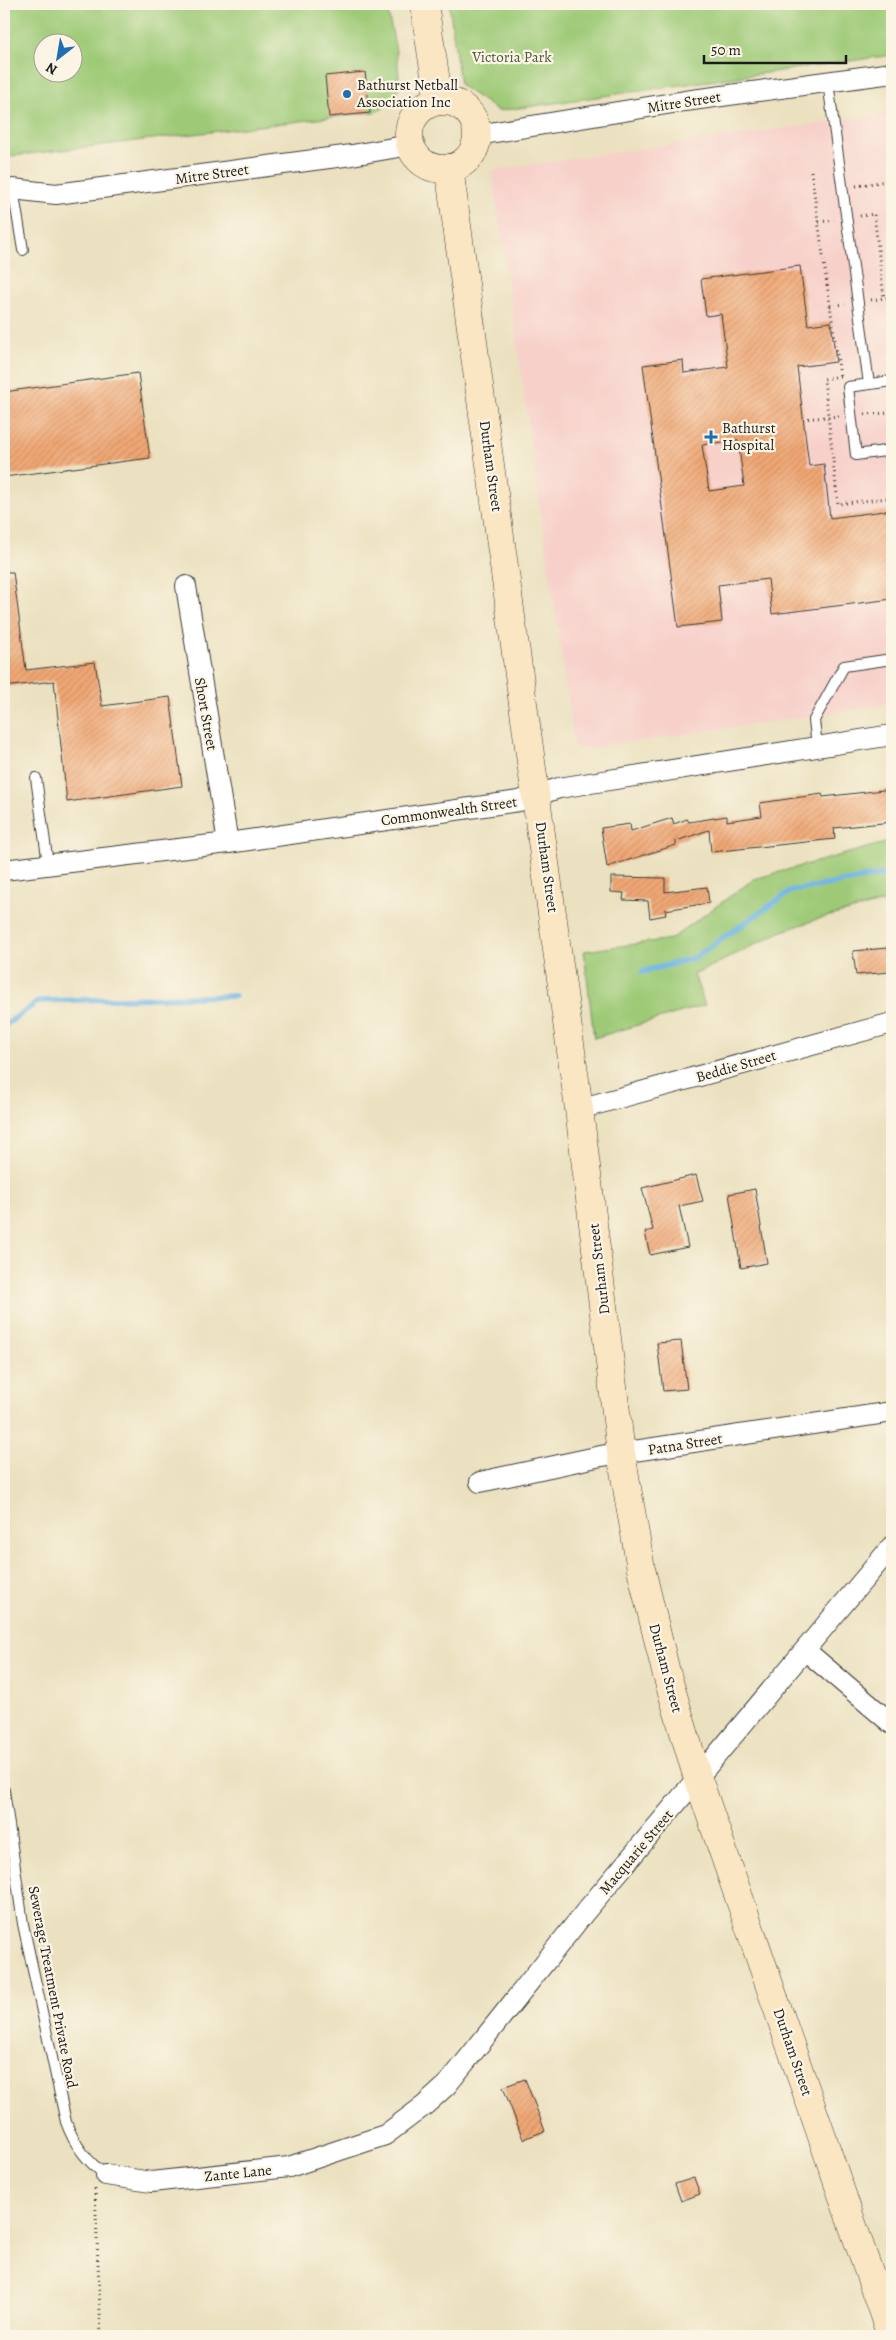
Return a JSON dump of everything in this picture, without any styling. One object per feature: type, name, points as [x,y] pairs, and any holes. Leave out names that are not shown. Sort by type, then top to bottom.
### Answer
[{"type":"main road","points":[[424,4],[439,100]]},
{"type":"main road","points":[[439,100],[458,104],[466,109],[472,117],[477,136],[472,153],[466,160],[449,168],[439,169],[421,161],[410,145],[408,135],[414,116],[421,108],[439,100]]},
{"type":"main road","name":"Durham Street","points":[[449,168],[580,1109],[621,1453],[641,1570],[666,1672],[698,1779],[891,2336]]},
{"type":"street","name":"Mitre Street","points":[[477,136],[685,101],[892,73]]},
{"type":"street","name":"Mitre Street","points":[[8,193],[56,194],[352,156],[410,145]]},
{"type":"street","name":"Short Street","points":[[186,586],[228,842]]},
{"type":"street","name":"Commonwealth Street","points":[[4,870],[228,842],[519,802],[558,788],[892,735]]},
{"type":"street","name":"Beddie Street","points":[[580,1109],[892,1023]]},
{"type":"street","name":"Patna Street","points":[[480,1482],[621,1453],[892,1412]]},
{"type":"street","name":"Macquarie Street","points":[[366,2142],[384,2135],[402,2124],[447,2085],[586,1912],[892,1546]]},
{"type":"street","points":[[806,1651],[892,1724]]},
{"type":"street","name":"Zante Lane","points":[[106,2175],[151,2182],[289,2167],[366,2142]]},
{"type":"lane","points":[[828,82],[869,384]]},
{"type":"lane","points":[[8,193],[23,250]]},
{"type":"lane","points":[[892,381],[848,387],[856,454],[892,450]]},
{"type":"lane","points":[[817,746],[814,720],[844,666],[892,659]]},
{"type":"lane","points":[[36,778],[48,864]]},
{"type":"lane","name":"Sewerage Treatment Private Road","points":[[4,1790],[23,1924],[66,2122],[72,2140],[93,2166],[106,2175]]},
{"type":"path","points":[[811,171],[840,376]]},
{"type":"path","points":[[851,187],[892,180]]},
{"type":"path","points":[[888,498],[890,510]]},
{"type":"path","points":[[96,2196],[101,2336]]},
{"type":"shaded area","name":"Bathurst Hospital","points":[[892,113],[892,704],[575,750],[492,170]]},
{"type":"green space","points":[[4,4],[386,4],[396,49],[399,84],[391,102],[375,112],[4,157]]},
{"type":"green space","name":"Victoria Park","points":[[449,4],[892,4],[892,55],[498,111],[460,85]]},
{"type":"green space","points":[[892,841],[892,900],[818,919],[780,932],[694,975],[705,1005],[594,1038],[584,951],[671,939],[754,879]]},
{"type":"building","name":"Bathurst Netball Association Inc","points":[[365,72],[370,113],[329,117],[325,76]]},
{"type":"building","points":[[800,266],[808,325],[831,322],[836,362],[797,367],[809,466],[824,464],[830,518],[892,510],[892,599],[772,614],[768,579],[718,585],[722,622],[678,627],[643,365],[683,360],[684,373],[728,367],[721,314],[706,316],[701,279]],"holes":[[[738,440],[744,486],[709,491],[702,445]]]},
{"type":"building","points":[[138,373],[150,458],[4,477],[4,392]]},
{"type":"building","points":[[4,572],[13,572],[26,670],[95,662],[102,706],[170,697],[182,786],[67,802],[54,681],[4,687]]},
{"type":"building","points":[[892,789],[892,822],[834,828],[835,839],[711,852],[709,830],[676,841],[676,845],[607,867],[601,828],[630,824],[631,831],[672,818],[674,824],[687,819],[689,822],[727,816],[727,821],[762,816],[760,803],[822,794],[823,797]]},
{"type":"building","points":[[611,877],[665,878],[665,892],[707,887],[709,903],[665,910],[666,915],[650,918],[648,901],[623,900],[624,893],[611,892]]},
{"type":"building","points":[[888,948],[890,972],[856,975],[853,951]]},
{"type":"building","points":[[696,1175],[703,1201],[679,1206],[688,1247],[650,1255],[645,1232],[653,1230],[642,1188]]},
{"type":"building","points":[[755,1189],[767,1263],[741,1268],[729,1194]]},
{"type":"building","points":[[681,1341],[687,1389],[663,1391],[657,1343]]},
{"type":"building","points":[[525,2079],[545,2131],[523,2139],[503,2087]]},
{"type":"building","points":[[694,2178],[700,2194],[681,2201],[675,2184]]},
{"type":"waterway","points":[[642,972],[694,958],[791,891],[892,873]]},
{"type":"waterway","points":[[4,1026],[39,1001],[235,996]]},
{"type":"place","name":"Bathurst Netball Association Inc","points":[[347,94]]},
{"type":"place","name":"Bathurst Hospital","points":[[711,437]]}]
